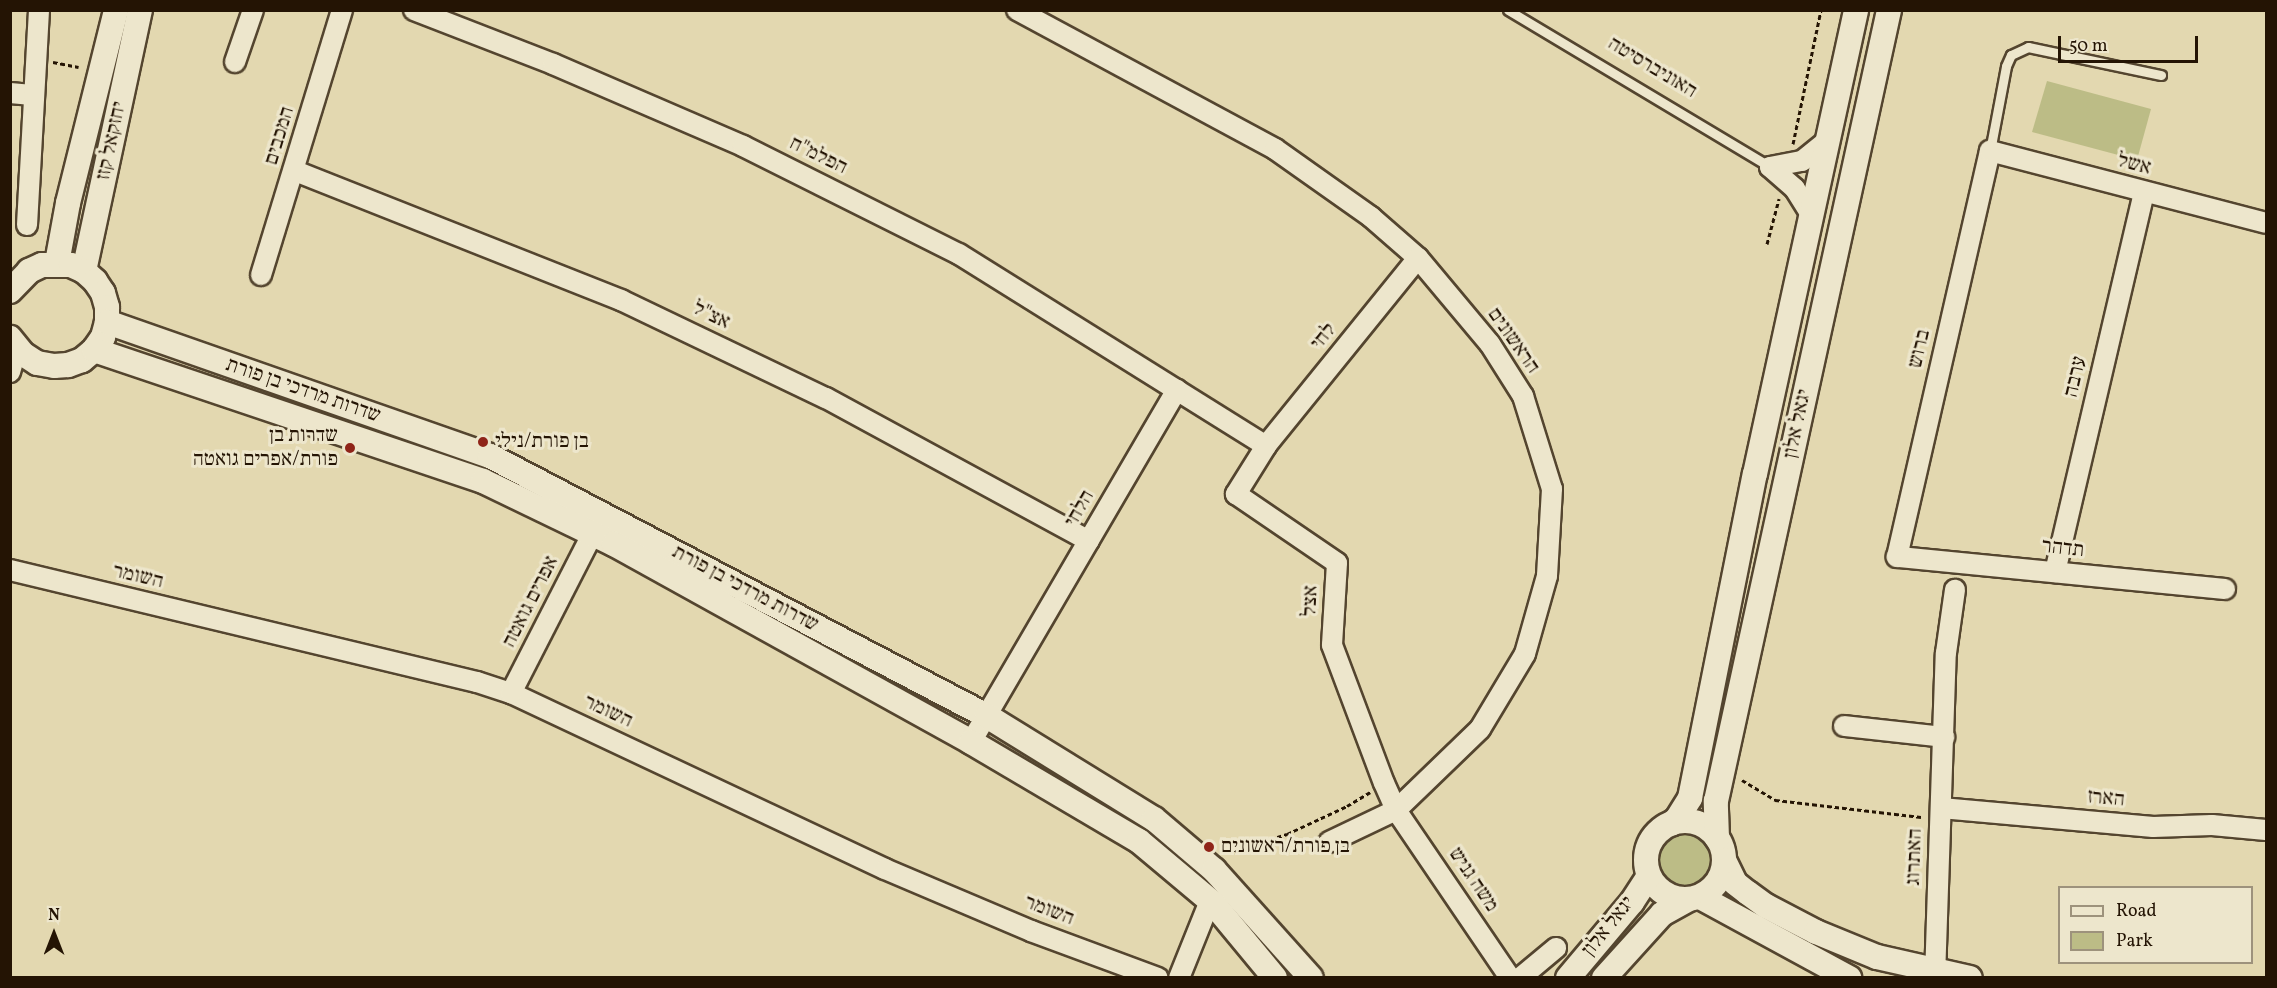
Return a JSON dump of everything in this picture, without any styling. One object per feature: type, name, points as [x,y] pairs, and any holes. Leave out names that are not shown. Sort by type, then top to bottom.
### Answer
[{"type":"street","points":[[27,225],[34,58],[39,10]]},
{"type":"street","name":"יחזקאל קזז","points":[[57,263],[68,203],[116,10]]},
{"type":"street","name":"יחזקאל קזז","points":[[84,271],[140,10]]},
{"type":"street","points":[[235,62],[253,10]]},
{"type":"street","name":"המכבים","points":[[261,275],[295,171],[342,10]]},
{"type":"street","name":"הפלמ\"ח","points":[[414,10],[553,64],[743,146],[918,233],[959,254],[1177,390]]},
{"type":"street","name":"הראשונים","points":[[1017,10],[1275,148],[1371,217],[1418,258],[1490,344],[1523,396],[1552,489],[1547,576],[1525,654],[1480,729],[1396,810],[1329,842]]},
{"type":"street","name":"יגאל אלון","points":[[1671,824],[1677,819],[1690,798],[1856,10]]},
{"type":"street","name":"יגאל אלון","points":[[1720,849],[1716,801],[1889,10]]},
{"type":"street","points":[[10,93],[32,95]]},
{"type":"street","points":[[1770,166],[1802,161],[1828,140]]},
{"type":"street","name":"אשל","points":[[1990,151],[2266,223]]},
{"type":"street","name":"ברוש","points":[[1897,556],[1990,151]]},
{"type":"street","name":"האוניברסיטה","points":[[1770,166],[1795,189],[1811,215]]},
{"type":"street","name":"אצ\"ל","points":[[295,171],[621,300],[826,398],[1089,541]]},
{"type":"street","name":"ערבה","points":[[2055,572],[2144,192]]},
{"type":"street","name":"לחי","points":[[1266,446],[1418,258]]},
{"type":"street","points":[[10,291],[29,271],[42,265],[57,263],[84,271],[95,281],[108,307],[108,322],[103,338],[82,360],[54,366],[37,363],[14,342]]},
{"type":"street","name":"שדרות מרדכי בן פורת","points":[[108,322],[490,456],[987,716],[1154,819],[1203,860],[1311,978]]},
{"type":"street","points":[[10,372],[14,342]]},
{"type":"street","name":"שדרות מרדכי בן פורת","points":[[94,350],[483,481],[593,533],[971,742],[1140,841],[1210,901],[1275,978]]},
{"type":"street","points":[[1177,390],[1266,446]]},
{"type":"street","name":"הלחי","points":[[971,742],[1177,390]]},
{"type":"street","name":"אצל","points":[[1266,446],[1236,494],[1337,563],[1332,645],[1396,810]]},
{"type":"street","name":"אפרים גואטה","points":[[511,693],[593,533]]},
{"type":"street","name":"תדהר","points":[[1897,556],[2225,589]]},
{"type":"street","name":"השומר","points":[[10,570],[477,682],[511,693],[885,869],[1031,931],[1158,978]]},
{"type":"street","name":"האתרוג","points":[[1936,974],[1946,653],[1955,590]]},
{"type":"street","points":[[1844,726],[1944,737]]},
{"type":"street","name":"משה גניש","points":[[1396,810],[1510,978]]},
{"type":"street","name":"הארז","points":[[1941,814],[2153,827],[2212,825],[2266,830]]},
{"type":"street","points":[[1849,978],[1694,898],[1665,894],[1649,876],[1647,851],[1656,835],[1671,824],[1685,821],[1700,824],[1720,849],[1736,883],[1785,917],[1877,957],[1936,974],[1970,978]]},
{"type":"street","points":[[1694,898],[1718,882],[1720,849]]},
{"type":"street","name":"יגאל אלון","points":[[1568,978],[1632,902],[1649,876]]},
{"type":"street","name":"יגאל אלון","points":[[1604,978],[1662,914],[1694,898]]},
{"type":"street","points":[[1179,978],[1210,901]]},
{"type":"street","points":[[1520,978],[1556,948]]},
{"type":"lane","name":"האוניברסיטה","points":[[1508,10],[1770,166]]},
{"type":"lane","points":[[1990,151],[2010,55],[2028,47],[2161,75]]},
{"type":"path","points":[[1792,146],[1821,10]]},
{"type":"path","points":[[34,58],[101,72]]},
{"type":"path","points":[[1767,244],[1780,194],[1786,181]]},
{"type":"path","points":[[1724,770],[1775,800],[1941,814]]},
{"type":"path","points":[[1203,860],[1287,834],[1347,806],[1384,783]]},
{"type":"green space","points":[[2047,81],[2151,109],[2137,160],[2032,132]]},
{"type":"green space","points":[[1685,828],[1703,834],[1711,842],[1717,860],[1711,878],[1703,886],[1685,892],[1667,886],[1659,878],[1653,860],[1659,842],[1667,834]]},
{"type":"place","name":"בן פורת/נילי","points":[[483,442]]},
{"type":"place","name":"שדרות בן פורת/אפרים גואטה","points":[[350,448]]},
{"type":"place","name":"בן פורת/ראשונים","points":[[1209,847]]}]
